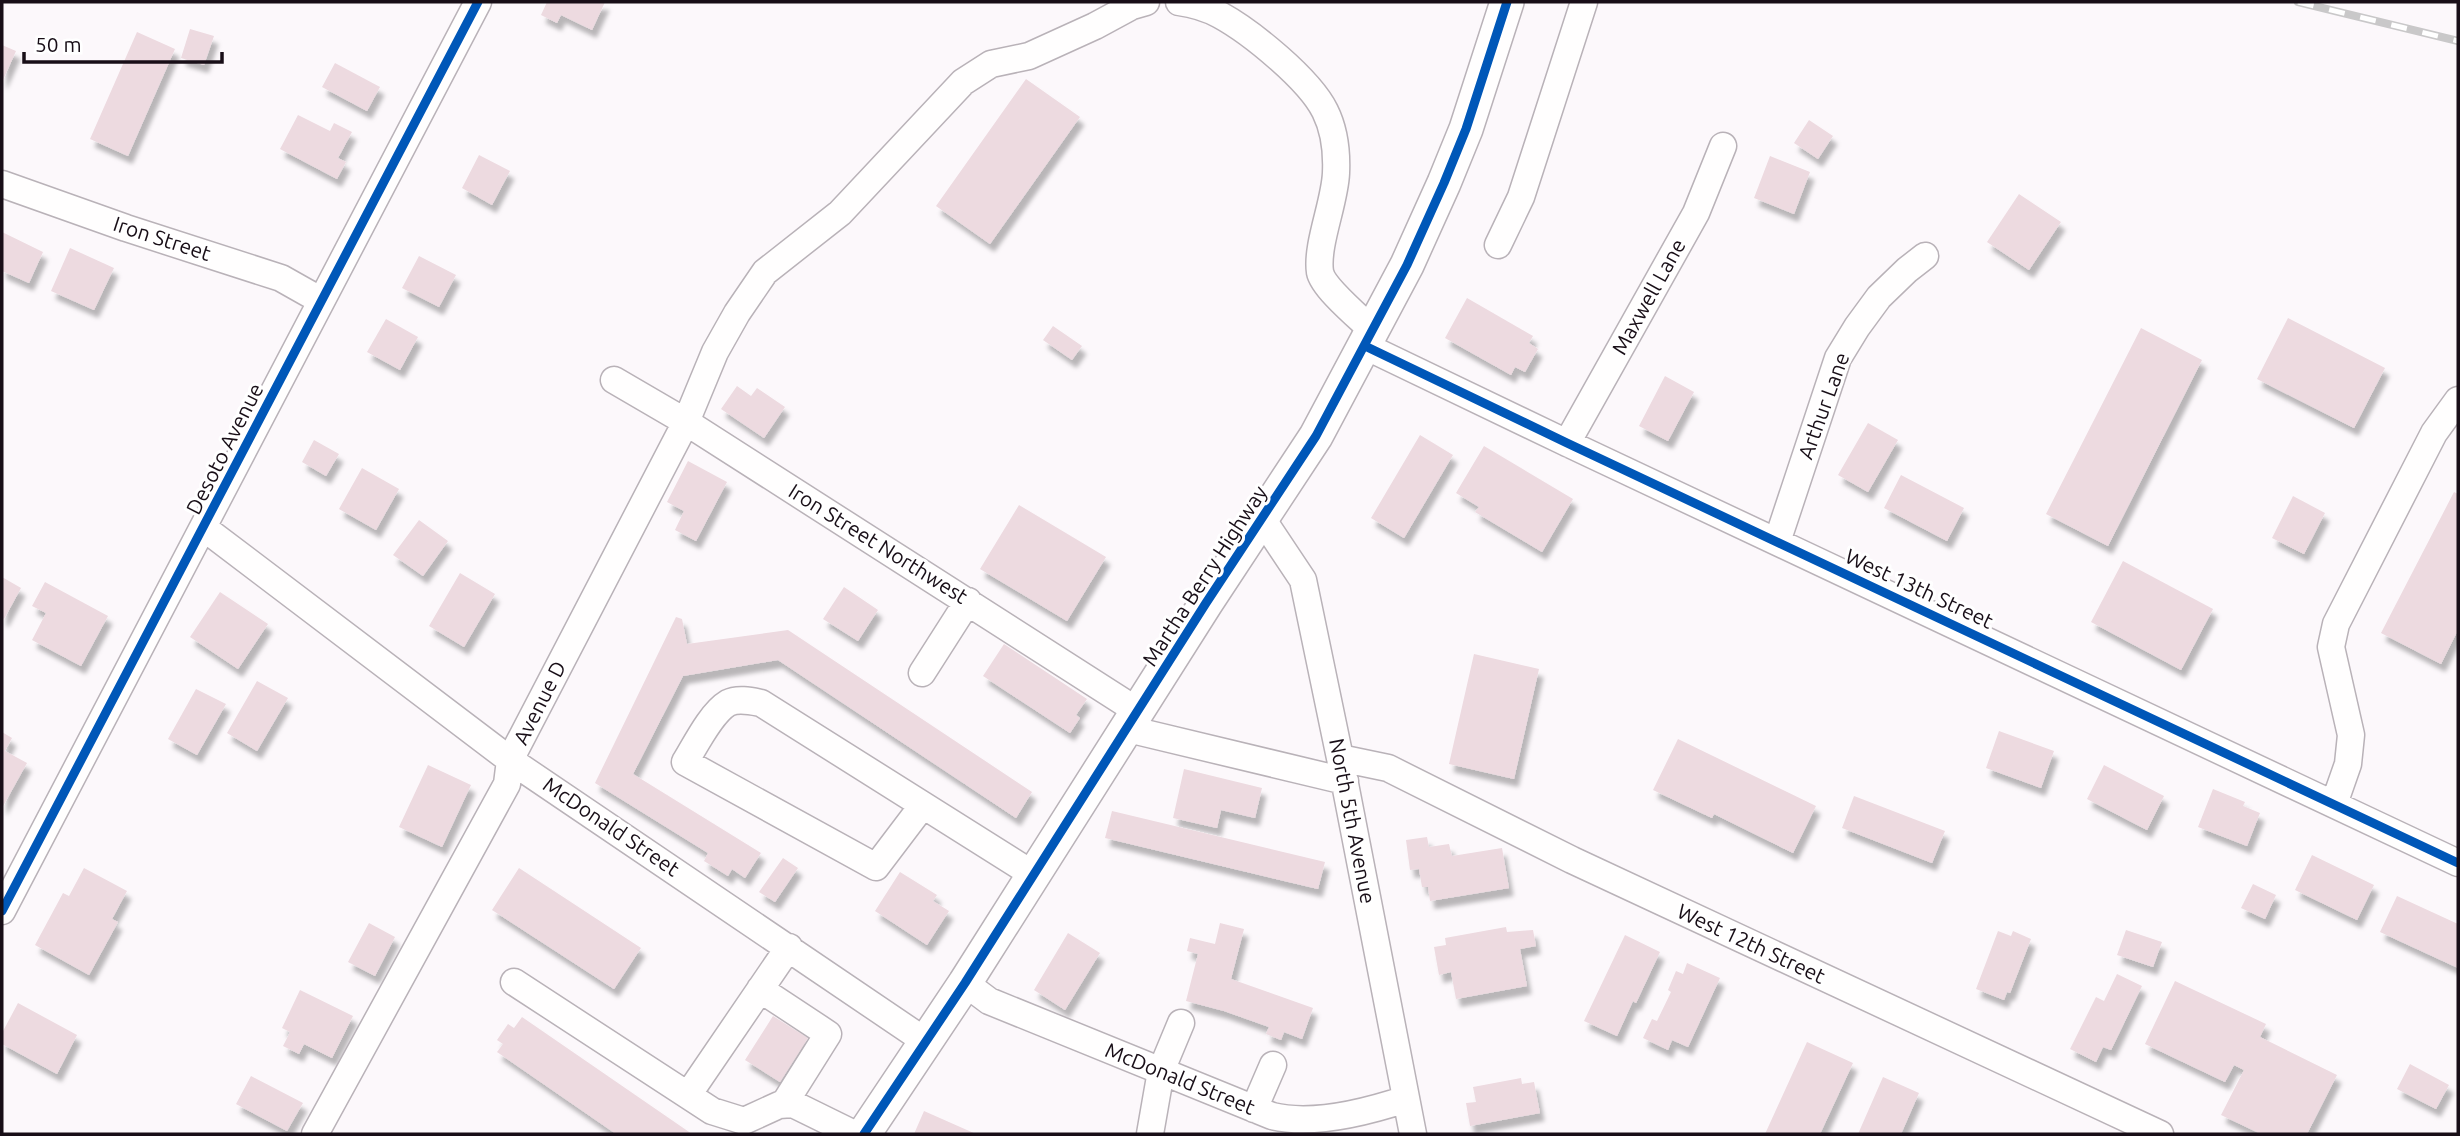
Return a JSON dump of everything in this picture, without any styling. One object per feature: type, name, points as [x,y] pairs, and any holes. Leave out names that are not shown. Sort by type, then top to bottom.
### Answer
[{"type":"main road","name":"Martha Berry Highway","points":[[864,1134],[965,983],[1206,603],[1316,436],[1407,265],[1444,183],[1466,129],[1507,2]]},
{"type":"street","name":"Desoto Avenue","points":[[2,911],[478,2]]},
{"type":"street","name":"Avenue D","points":[[315,1134],[507,784],[510,760],[686,422],[715,352],[765,272],[840,213],[963,82],[991,64],[1028,56],[1132,6],[1146,2]]},
{"type":"street","name":"West 13th Street","points":[[1179,2],[1198,5],[1220,15],[1243,31],[1289,68],[1318,99],[1333,131],[1337,152],[1334,194],[1325,231],[1320,273],[1369,339],[1567,443],[2458,863]]},
{"type":"street","points":[[1498,245],[1521,197],[1584,2]]},
{"type":"street","name":"Maxwell Lane","points":[[1567,443],[1696,213],[1723,146]]},
{"type":"street","name":"Iron Street","points":[[2,184],[126,228],[281,278],[320,300]]},
{"type":"street","name":"Arthur Lane","points":[[1777,541],[1838,358],[1879,297],[1924,256]]},
{"type":"street","name":"Iron Street Northwest","points":[[614,380],[686,422],[968,601],[1133,720],[1342,769]]},
{"type":"street","points":[[2334,804],[2348,764],[2351,735],[2331,647],[2336,624],[2434,433],[2458,400]]},
{"type":"street","name":"North 5th Avenue","points":[[1263,520],[1303,580],[1413,1134]]},
{"type":"street","name":"McDonald Street","points":[[204,528],[510,760],[925,1041]]},
{"type":"street","points":[[922,673],[968,601]]},
{"type":"street","points":[[923,805],[876,867],[685,762],[716,714],[729,703],[746,700],[761,703],[923,805],[1034,875]]},
{"type":"street","name":"West 12th Street","points":[[1342,769],[1388,768],[1572,860],[2160,1134]]},
{"type":"street","points":[[688,1096],[789,947]]},
{"type":"street","points":[[514,982],[712,1111],[744,1121],[784,1104],[793,1104],[854,1134]]},
{"type":"street","name":"McDonald Street","points":[[965,983],[989,1001],[1254,1109],[1288,1120],[1374,1110],[1406,1099]]},
{"type":"street","points":[[760,989],[828,1034],[784,1104]]},
{"type":"street","points":[[1150,1134],[1161,1071],[1181,1023]]},
{"type":"street","points":[[1254,1109],[1273,1065]]},
{"type":"building","points":[[547,2],[605,2],[592,30],[561,15],[557,23],[541,15]]},
{"type":"building","points":[[190,29],[214,36],[204,65],[181,58]]},
{"type":"building","points":[[137,32],[175,49],[128,156],[90,139]]},
{"type":"building","points":[[2,45],[16,51],[2,82]]},
{"type":"building","points":[[335,63],[380,87],[367,111],[322,87]]},
{"type":"building","points":[[1026,79],[1080,117],[990,244],[936,206]]},
{"type":"building","points":[[298,115],[330,131],[334,123],[352,132],[338,158],[346,162],[337,179],[280,149]]},
{"type":"building","points":[[1809,120],[1833,136],[1818,159],[1794,143]]},
{"type":"building","points":[[479,155],[510,171],[492,205],[462,188]]},
{"type":"building","points":[[1770,156],[1810,172],[1794,214],[1754,198]]},
{"type":"building","points":[[2019,194],[2061,222],[2029,270],[1987,242]]},
{"type":"building","points":[[2,232],[43,252],[29,283],[2,271]]},
{"type":"building","points":[[70,248],[114,268],[94,310],[51,291]]},
{"type":"building","points":[[419,256],[456,275],[439,307],[402,288]]},
{"type":"building","points":[[1467,298],[1533,336],[1529,343],[1538,349],[1525,372],[1515,367],[1511,375],[1445,338]]},
{"type":"building","points":[[2288,318],[2385,368],[2354,428],[2257,379]]},
{"type":"building","points":[[386,319],[418,337],[400,370],[367,352]]},
{"type":"building","points":[[1053,326],[1082,346],[1072,360],[1043,340]]},
{"type":"building","points":[[2141,328],[2202,360],[2108,546],[2046,514]]},
{"type":"building","points":[[1665,376],[1694,392],[1668,441],[1639,426]]},
{"type":"building","points":[[737,386],[751,396],[757,388],[785,407],[764,438],[721,409]]},
{"type":"building","points":[[1868,423],[1898,440],[1868,492],[1838,475]]},
{"type":"building","points":[[1420,435],[1453,455],[1404,538],[1371,518]]},
{"type":"building","points":[[314,440],[339,454],[326,476],[302,462]]},
{"type":"building","points":[[1484,446],[1573,499],[1542,552],[1475,512],[1479,507],[1456,493]]},
{"type":"building","points":[[688,461],[727,482],[696,541],[675,530],[684,511],[667,502]]},
{"type":"building","points":[[362,468],[399,489],[376,530],[339,509]]},
{"type":"building","points":[[1901,475],[1964,508],[1947,541],[1884,508]]},
{"type":"building","points":[[2454,492],[2458,494],[2458,630],[2441,664],[2381,633]]},
{"type":"building","points":[[2293,496],[2325,513],[2304,554],[2272,538]]},
{"type":"building","points":[[1019,505],[1106,557],[1067,621],[980,569]]},
{"type":"building","points":[[419,520],[448,541],[423,576],[393,555]]},
{"type":"building","points":[[2123,561],[2213,609],[2181,670],[2091,622]]},
{"type":"building","points":[[460,573],[495,594],[464,647],[429,626]]},
{"type":"building","points":[[2,577],[21,588],[4,619],[2,618]]},
{"type":"building","points":[[45,582],[108,616],[81,666],[32,640],[46,613],[32,606]]},
{"type":"building","points":[[844,587],[878,610],[858,641],[823,619]]},
{"type":"building","points":[[220,592],[268,624],[238,669],[190,637]]},
{"type":"building","points":[[676,617],[682,619],[687,644],[788,630],[1032,792],[1016,818],[778,660],[683,676],[633,774],[761,853],[745,878],[732,869],[728,876],[704,861],[708,853],[595,783]]},
{"type":"building","points":[[1004,644],[1087,699],[1076,715],[1080,718],[1070,733],[983,676]]},
{"type":"building","points":[[1474,654],[1539,669],[1514,779],[1449,764]]},
{"type":"building","points":[[257,681],[288,698],[257,751],[227,733]]},
{"type":"building","points":[[196,689],[226,704],[197,755],[168,739]]},
{"type":"building","points":[[1999,731],[2054,751],[2041,788],[1986,768]]},
{"type":"building","points":[[2,732],[12,738],[5,751],[27,763],[2,808]]},
{"type":"building","points":[[1678,739],[1816,806],[1793,853],[1714,814],[1712,818],[1653,790]]},
{"type":"building","points":[[428,765],[471,785],[442,847],[399,827]]},
{"type":"building","points":[[2104,765],[2164,796],[2147,830],[2087,799]]},
{"type":"building","points":[[1184,769],[1262,788],[1255,818],[1221,810],[1217,828],[1173,818]]},
{"type":"building","points":[[2213,789],[2245,802],[2243,806],[2260,813],[2247,846],[2198,827]]},
{"type":"building","points":[[1854,796],[1945,831],[1932,863],[1842,828]]},
{"type":"building","points":[[1112,811],[1325,862],[1318,889],[1105,838]]},
{"type":"building","points":[[1427,837],[1429,847],[1449,844],[1452,856],[1502,848],[1509,888],[1430,901],[1428,887],[1422,887],[1419,869],[1410,870],[1406,840]]},
{"type":"building","points":[[2312,855],[2374,885],[2357,920],[2295,890]]},
{"type":"building","points":[[783,858],[798,868],[775,902],[759,892]]},
{"type":"building","points":[[84,868],[127,891],[112,919],[118,922],[89,975],[35,945],[63,893],[69,896]]},
{"type":"building","points":[[519,868],[641,948],[614,989],[492,910]]},
{"type":"building","points":[[900,872],[937,895],[933,901],[949,911],[927,945],[875,911]]},
{"type":"building","points":[[2253,884],[2276,895],[2265,919],[2241,908]]},
{"type":"building","points":[[2397,896],[2458,924],[2458,968],[2380,932]]},
{"type":"building","points":[[369,923],[395,937],[375,976],[348,962]]},
{"type":"building","points":[[1220,923],[1244,929],[1231,979],[1313,1008],[1302,1039],[1284,1032],[1281,1040],[1266,1034],[1269,1027],[1186,1001],[1198,954],[1187,951],[1190,938],[1215,944]]},
{"type":"building","points":[[1506,927],[1507,932],[1533,930],[1536,946],[1520,949],[1527,986],[1456,999],[1451,972],[1439,975],[1434,947],[1446,945],[1445,938]]},
{"type":"building","points":[[2126,930],[2162,942],[2153,967],[2117,955]]},
{"type":"building","points":[[1998,931],[2011,936],[2013,931],[2031,939],[2010,993],[2007,992],[2004,1000],[1976,989]]},
{"type":"building","points":[[1068,933],[1100,953],[1065,1010],[1034,990]]},
{"type":"building","points":[[1625,935],[1660,952],[1617,1036],[1584,1021]]},
{"type":"building","points":[[1687,963],[1720,978],[1688,1047],[1672,1040],[1668,1050],[1643,1038],[1652,1019],[1657,1021],[1671,992],[1668,990],[1676,971],[1683,974]]},
{"type":"building","points":[[2117,974],[2142,986],[2111,1050],[2103,1047],[2096,1062],[2070,1049],[2096,997],[2104,1001]]},
{"type":"building","points":[[2175,981],[2266,1024],[2260,1037],[2337,1075],[2307,1134],[2261,1134],[2221,1115],[2244,1070],[2234,1065],[2225,1082],[2145,1044]]},
{"type":"building","points":[[300,990],[353,1016],[332,1058],[304,1044],[299,1054],[283,1046],[290,1032],[282,1028]]},
{"type":"building","points":[[18,1003],[77,1035],[57,1074],[2,1044],[2,1033]]},
{"type":"building","points":[[773,1016],[808,1038],[780,1082],[745,1060]]},
{"type":"building","points":[[522,1017],[692,1134],[616,1134],[497,1052],[503,1044],[497,1040],[508,1024],[514,1028]]},
{"type":"building","points":[[1807,1042],[1853,1063],[1820,1134],[1765,1134]]},
{"type":"building","points":[[2410,1064],[2449,1085],[2436,1109],[2397,1089]]},
{"type":"building","points":[[251,1076],[303,1103],[287,1131],[236,1104]]},
{"type":"building","points":[[1883,1077],[1919,1093],[1901,1134],[1858,1134]]},
{"type":"building","points":[[1521,1078],[1522,1084],[1534,1082],[1540,1113],[1470,1126],[1466,1103],[1476,1102],[1473,1087]]},
{"type":"building","points":[[924,1111],[976,1134],[914,1134]]},
{"type":"railway","points":[[2298,2],[2458,41]]},
{"type":"cycle path","points":[[2,911],[478,2]]},
{"type":"cycle path","points":[[864,1134],[965,983],[1206,603],[1316,436],[1407,265],[1444,183],[1466,129],[1507,2]]},
{"type":"cycle path","points":[[1365,346],[2458,863]]}]
